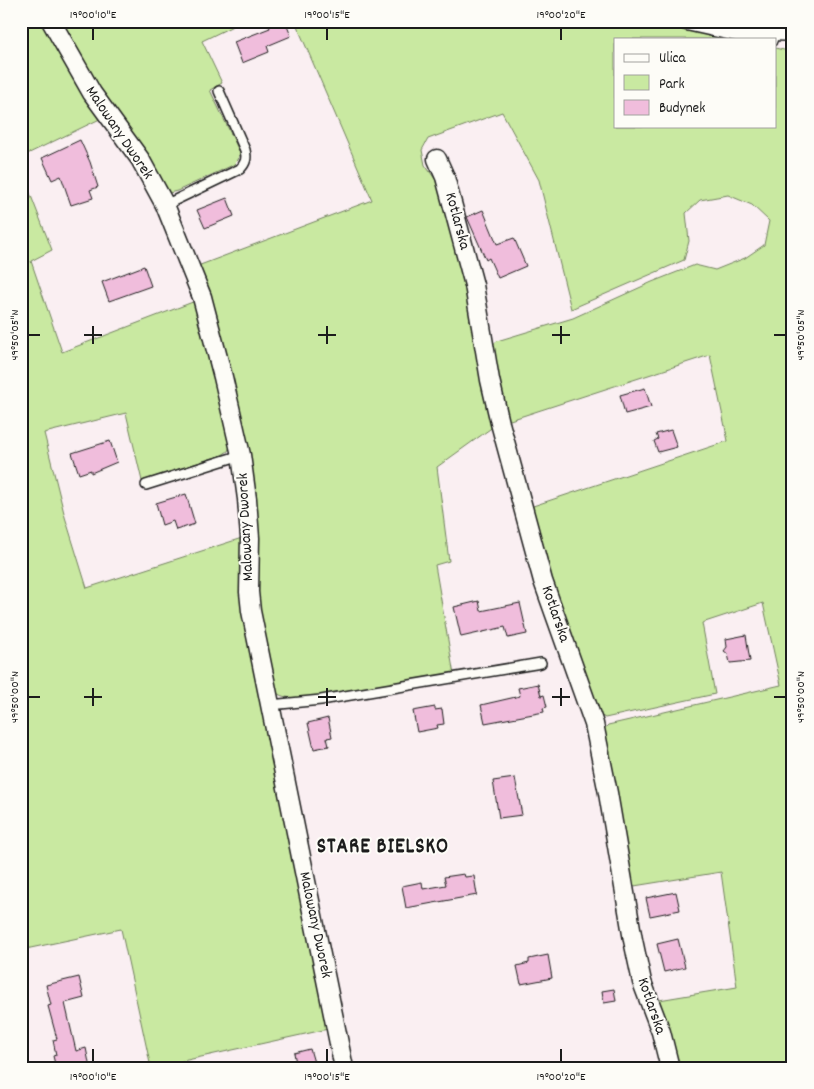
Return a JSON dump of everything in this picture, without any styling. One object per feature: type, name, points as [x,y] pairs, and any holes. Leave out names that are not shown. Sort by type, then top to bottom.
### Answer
[{"type":"street","name":"Malowany Dworek","points":[[51,21],[79,74],[140,159],[165,205],[202,297],[241,455],[250,538],[249,592],[251,611],[344,1068]]},
{"type":"street","points":[[687,21],[763,38]]},
{"type":"street","points":[[716,28],[793,32]]},
{"type":"street","points":[[776,40],[793,44]]},
{"type":"street","name":"Kotlarska","points":[[437,159],[445,177],[474,286],[484,332],[490,380],[543,581],[594,724],[636,956],[642,982],[661,1032],[670,1068]]},
{"type":"lane","points":[[165,205],[240,169],[244,164],[247,157],[246,150],[218,91]]},
{"type":"lane","points":[[146,485],[241,455]]},
{"type":"lane","points":[[270,705],[321,700],[541,663]]},
{"type":"green space","points":[[21,21],[45,21],[104,117],[21,157]]},
{"type":"green space","points":[[56,21],[243,21],[202,41],[222,83],[210,90],[240,153],[238,160],[233,165],[177,191],[169,193],[163,190]]},
{"type":"green space","points":[[295,21],[645,21],[723,38],[614,38],[614,128],[776,128],[776,48],[793,52],[793,1068],[673,1068],[653,1001],[737,987],[721,872],[628,887],[603,730],[608,725],[781,685],[763,603],[702,623],[715,694],[605,718],[595,712],[527,508],[728,441],[710,355],[504,422],[492,345],[497,341],[573,318],[652,282],[695,265],[715,270],[745,258],[764,245],[769,221],[752,205],[728,195],[700,200],[686,213],[689,241],[684,260],[571,309],[539,180],[502,112],[428,139],[422,150],[425,165],[446,194],[497,424],[437,467],[449,561],[435,565],[454,675],[315,697],[286,697],[271,689],[257,616],[255,541],[195,267],[372,200]]},
{"type":"green space","points":[[21,170],[52,250],[31,261],[62,352],[198,300],[231,444],[228,451],[222,455],[142,481],[126,413],[44,433],[65,517],[87,588],[245,537],[328,1029],[151,1068],[121,929],[21,950]]},
{"type":"building","points":[[267,21],[285,21],[291,36],[267,46],[269,52],[242,63],[234,42],[270,28]]},
{"type":"building","points":[[80,140],[98,187],[90,190],[93,198],[71,205],[61,176],[52,180],[42,158]]},
{"type":"building","points":[[227,198],[234,216],[205,228],[197,210]]},
{"type":"building","points":[[483,210],[497,244],[514,238],[526,266],[498,278],[489,258],[486,260],[467,217]]},
{"type":"building","points":[[144,266],[151,286],[109,301],[102,282]]},
{"type":"building","points":[[645,388],[651,407],[625,414],[620,395]]},
{"type":"building","points":[[671,430],[677,447],[658,452],[654,441],[658,439],[656,434]]},
{"type":"building","points":[[110,441],[117,462],[91,473],[91,470],[79,474],[72,453]]},
{"type":"building","points":[[186,494],[195,524],[176,530],[173,521],[162,525],[156,503]]},
{"type":"building","points":[[479,601],[481,611],[520,603],[527,634],[508,638],[505,627],[461,637],[454,607]]},
{"type":"building","points":[[746,635],[750,661],[730,663],[728,654],[724,651],[727,647],[726,639]]},
{"type":"building","points":[[538,684],[541,696],[544,695],[547,707],[543,708],[544,712],[485,723],[481,705],[520,696],[518,688]]},
{"type":"building","points":[[435,707],[435,710],[442,709],[444,724],[437,725],[438,728],[417,732],[413,711]]},
{"type":"building","points":[[328,718],[332,737],[327,738],[329,746],[314,749],[308,723]]},
{"type":"building","points":[[515,778],[522,815],[499,818],[493,781]]},
{"type":"building","points":[[464,874],[465,877],[474,876],[477,895],[406,908],[402,886],[422,882],[423,889],[446,885],[444,877]]},
{"type":"building","points":[[676,892],[680,910],[650,916],[646,898]]},
{"type":"building","points":[[678,939],[685,967],[664,972],[657,944]]},
{"type":"building","points":[[548,955],[552,978],[521,984],[517,966],[529,963],[529,959]]},
{"type":"building","points":[[79,977],[84,998],[65,1003],[76,1051],[86,1048],[90,1068],[56,1068],[53,1056],[56,1055],[53,1040],[57,1039],[48,1006],[51,1005],[46,985]]},
{"type":"building","points":[[614,989],[616,1001],[604,1003],[602,991]]},
{"type":"building","points":[[310,1049],[315,1066],[297,1068],[294,1053]]},
{"type":"district","name":"STARE BIELSKO","points":[[383,848]]}]
